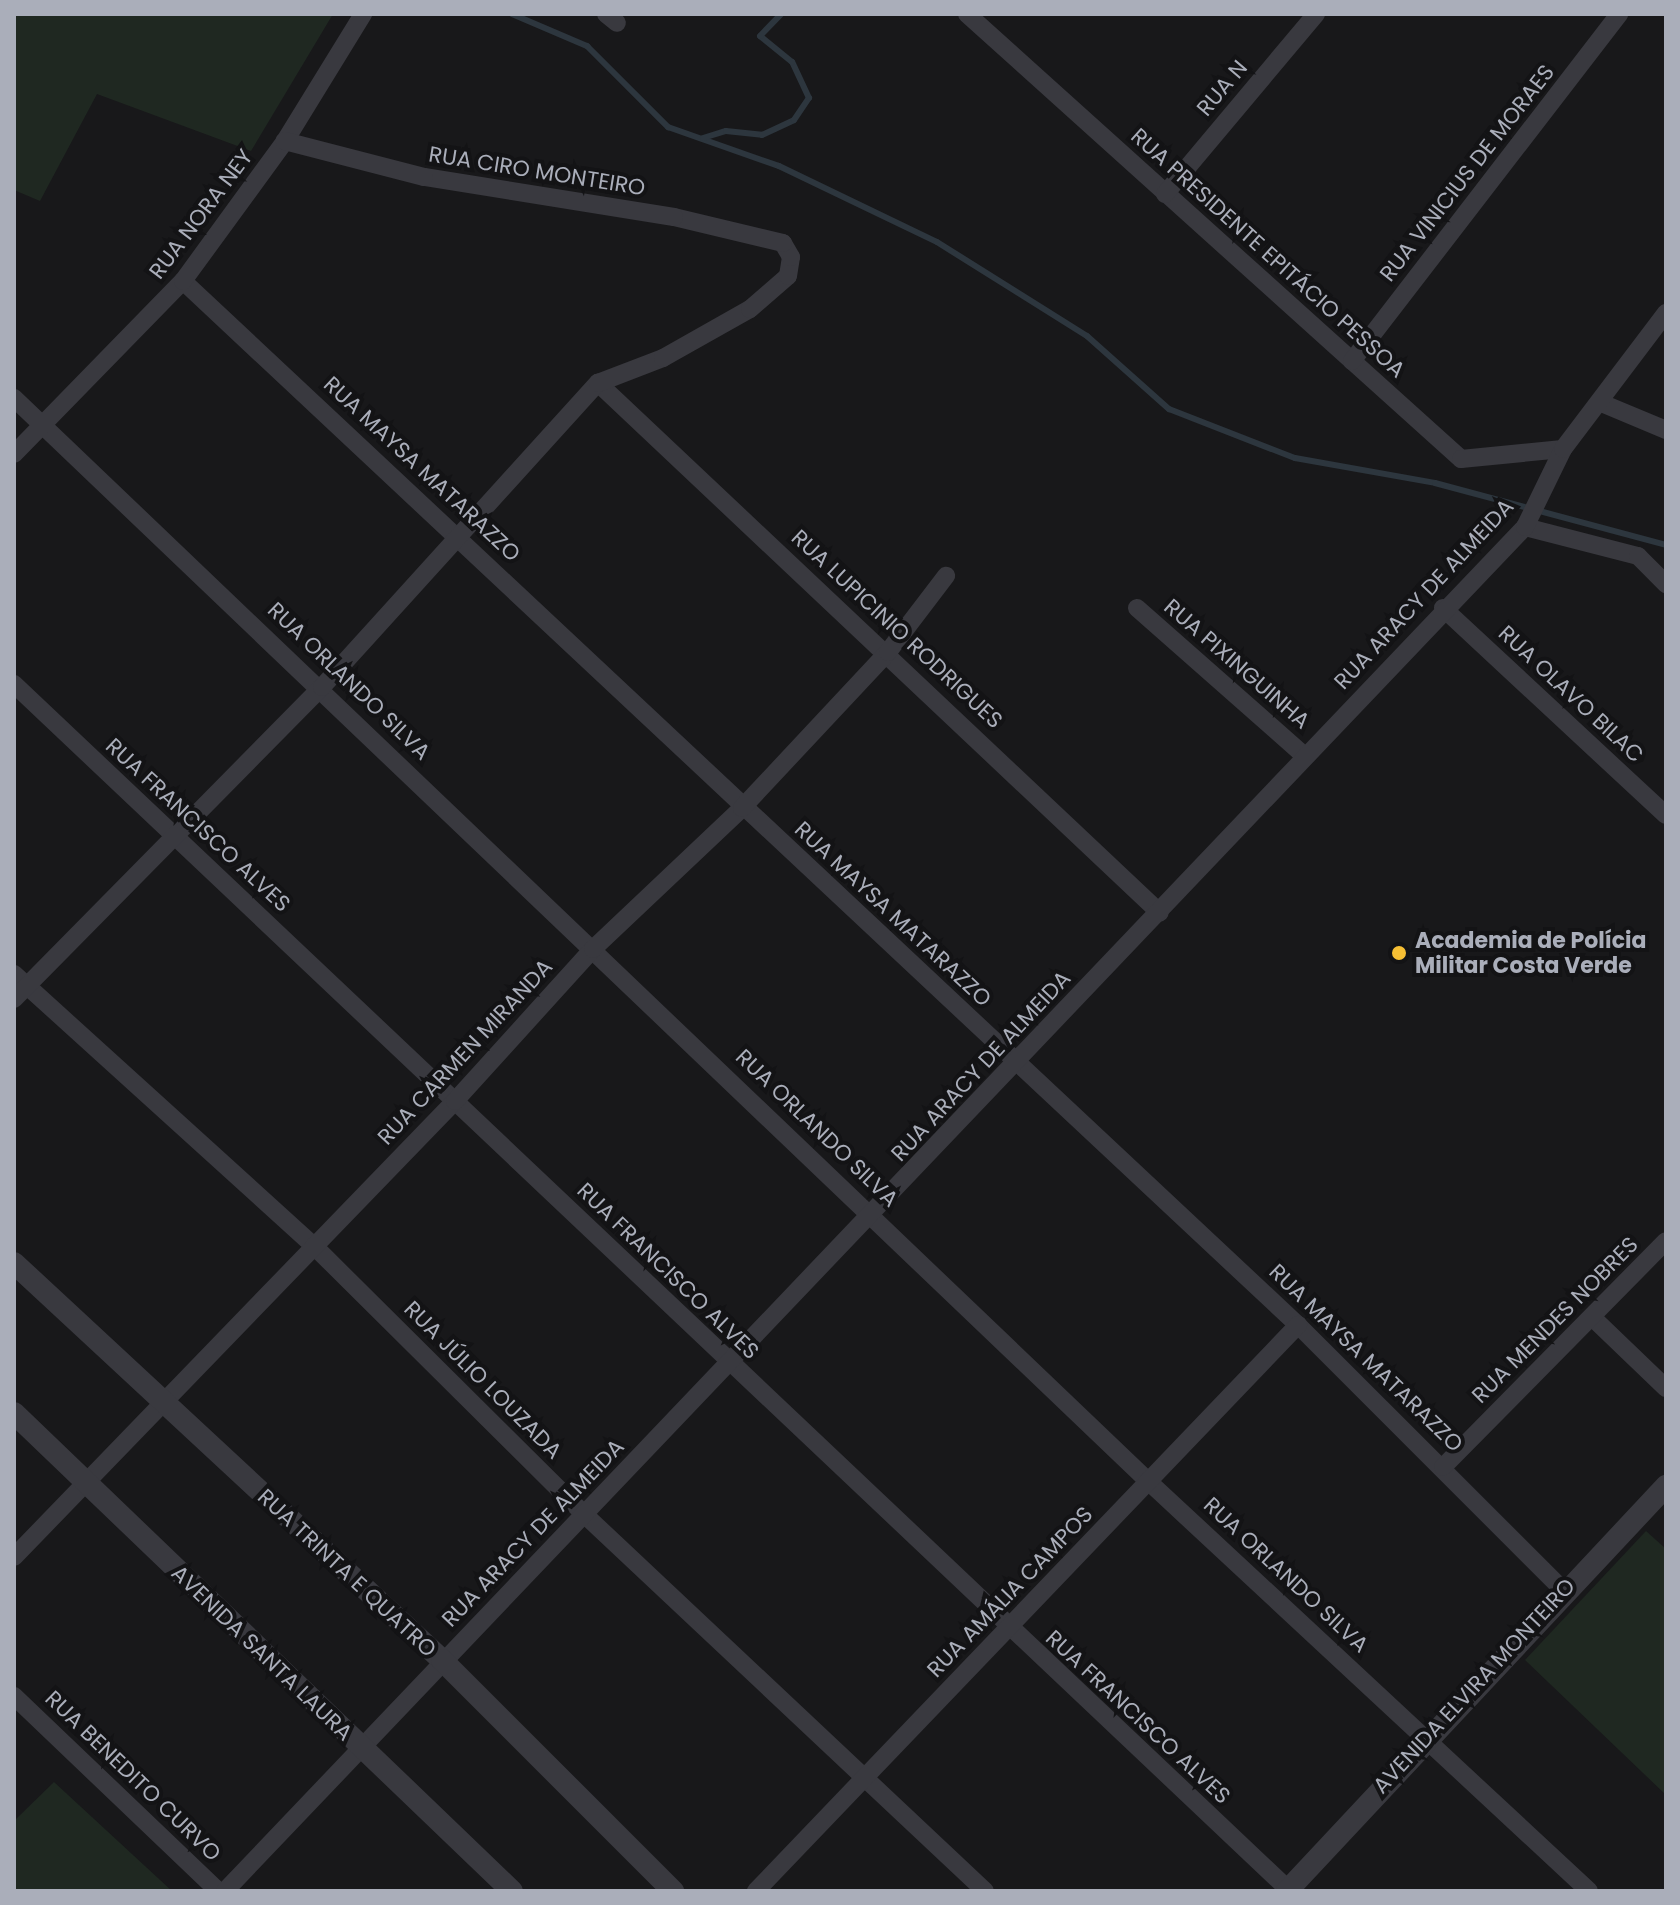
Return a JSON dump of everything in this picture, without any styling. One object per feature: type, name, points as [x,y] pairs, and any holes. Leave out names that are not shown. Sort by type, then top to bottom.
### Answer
[{"type":"street","name":"RUA NORA NEY","points":[[14,454],[183,281],[285,141],[363,14]]},
{"type":"street","name":"RUA PRESIDENTE EPITÁCIO PESSOA","points":[[967,14],[989,21],[1165,194],[1461,459],[1563,449]]},
{"type":"street","name":"RUA N","points":[[1165,194],[1316,14]]},
{"type":"street","name":"RUA VINICIUS DE MORAES","points":[[1352,361],[1612,17]]},
{"type":"street","name":"RUA CIRO MONTEIRO","points":[[285,141],[424,177],[674,217],[783,243],[791,257],[788,276],[750,309],[663,358],[598,383]]},
{"type":"street","name":"RUA MAYSA MATARAZZO","points":[[183,281],[461,536],[742,808],[1298,1325],[1563,1590]]},
{"type":"street","name":"RUA ARACY DE ALMEIDA","points":[[225,1891],[359,1746],[731,1365],[1529,520],[1563,449],[1666,313]]},
{"type":"street","points":[[18,986],[322,687],[598,383]]},
{"type":"street","name":"RUA LUPICINIO RODRIGUES","points":[[598,383],[888,652],[1160,913]]},
{"type":"street","name":"RUA ORLANDO SILVA","points":[[14,398],[322,687],[1148,1481],[1426,1736],[1589,1891]]},
{"type":"street","points":[[1599,402],[1666,430]]},
{"type":"street","points":[[1529,520],[1638,556],[1666,584]]},
{"type":"street","name":"RUA CARMEN MIRANDA","points":[[14,1557],[455,1101],[593,949],[742,808],[888,652],[946,576]]},
{"type":"street","name":"RUA PIXINGUINHA","points":[[1137,608],[1305,756]]},
{"type":"street","name":"RUA OLAVO BILAC","points":[[1443,608],[1666,815]]},
{"type":"street","name":"RUA FRANCISCO ALVES","points":[[14,684],[1288,1890]]},
{"type":"street","name":"RUA JÚLIO LOUZADA","points":[[18,986],[314,1246],[585,1515],[867,1775],[985,1891]]},
{"type":"street","name":"RUA MENDES NOBRES","points":[[1443,1467],[1666,1241]]},
{"type":"street","name":"RUA TRINTA E QUATRO","points":[[14,1263],[442,1660],[673,1891]]},
{"type":"street","points":[[1593,1318],[1666,1388]]},
{"type":"street","name":"RUA AMÁLIA CAMPOS","points":[[756,1891],[1298,1325]]},
{"type":"street","name":"AVENIDA SANTA LAURA","points":[[14,1413],[512,1891]]},
{"type":"street","name":"AVENIDA ELVIRA MONTEIRO","points":[[1288,1890],[1426,1736],[1666,1486]]},
{"type":"street","name":"RUA BENEDITO CURVO","points":[[14,1696],[218,1891]]},
{"type":"shaded area","points":[[14,14],[333,14],[251,151],[97,94],[40,201],[14,190]]},
{"type":"shaded area","points":[[1646,1531],[1666,1549],[1666,1795],[1525,1660]]},
{"type":"shaded area","points":[[54,1782],[172,1891],[14,1891],[14,1821]]},
{"type":"waterway","points":[[512,14],[587,46],[668,127],[779,166],[937,242],[1087,336],[1169,409],[1295,458],[1435,483],[1666,545]]},
{"type":"waterway","points":[[703,138],[726,131],[762,135],[794,120],[809,98],[792,62],[760,36],[781,14]]},
{"type":"place","name":"Academia de Polícia Militar Costa Verde","points":[[1399,953]]}]
